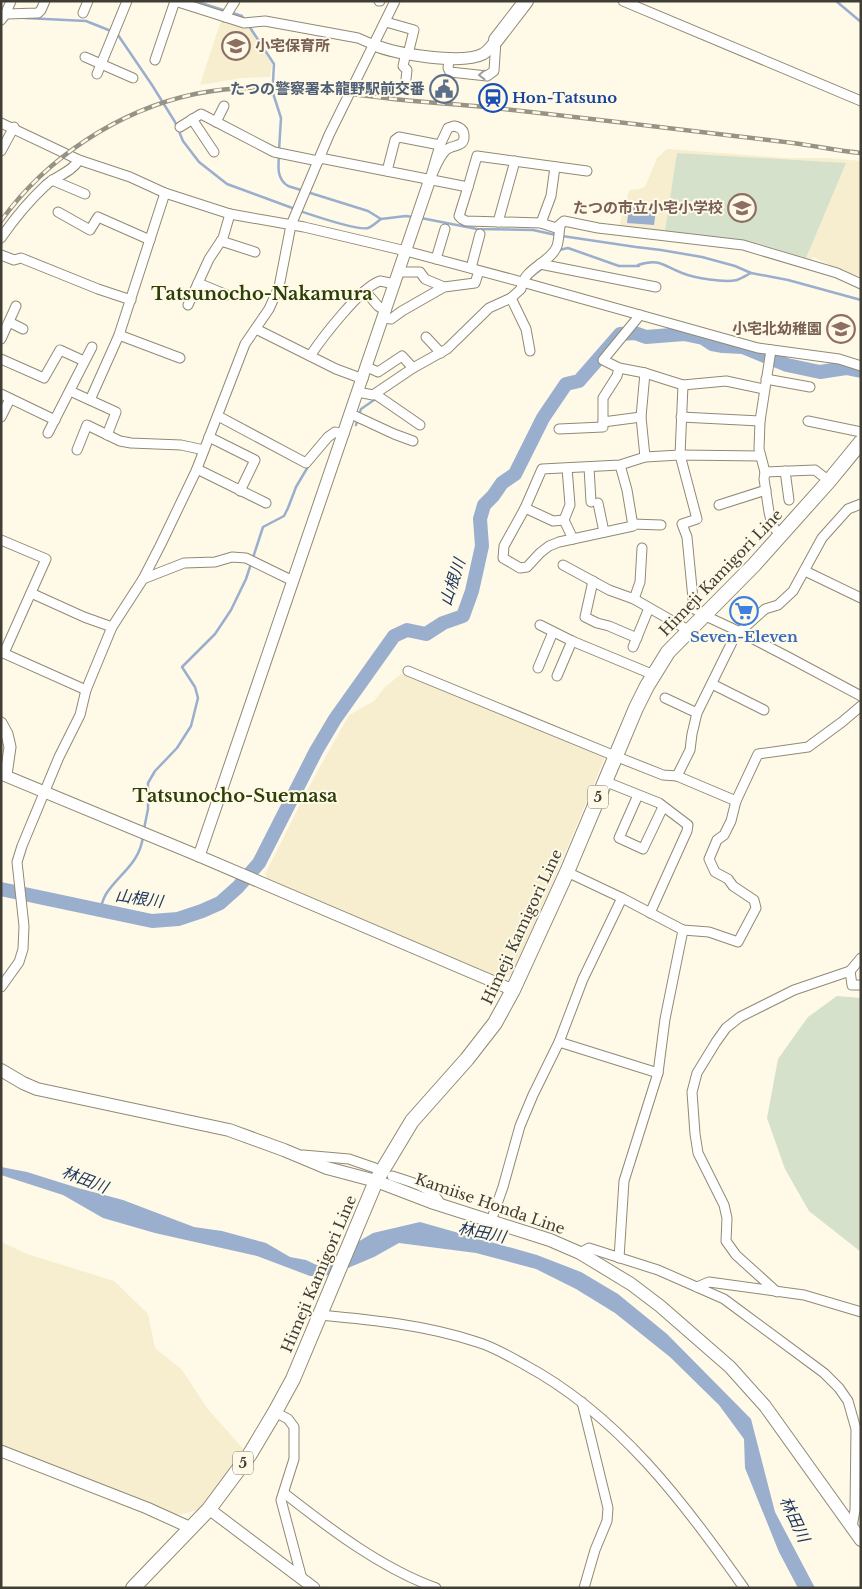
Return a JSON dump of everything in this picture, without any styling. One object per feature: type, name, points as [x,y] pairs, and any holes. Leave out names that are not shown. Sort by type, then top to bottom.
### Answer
[{"type":"main road","points":[[496,40],[526,1]]},
{"type":"main road","name":"Himeji Kamigori Line","points":[[133,1588],[209,1509],[250,1454],[275,1412],[293,1379],[369,1199],[376,1174],[412,1121],[467,1059],[495,1023],[513,990],[567,872],[636,708],[668,652],[780,536],[861,442]]},
{"type":"main road","name":"Kamiise Honda Line","points":[[1,1070],[37,1089],[229,1130],[327,1168],[376,1174],[441,1205],[550,1240],[580,1253],[631,1284],[660,1306],[730,1367],[765,1406],[861,1540]]},
{"type":"street","points":[[4,17],[11,1]]},
{"type":"street","points":[[4,17],[38,13],[45,1]]},
{"type":"street","points":[[83,13],[88,1]]},
{"type":"street","points":[[97,74],[127,1]]},
{"type":"street","points":[[155,60],[175,1],[244,23],[265,21],[358,38],[384,49],[407,54],[449,60],[480,56],[489,58],[495,64]]},
{"type":"street","points":[[225,17],[235,1]]},
{"type":"street","points":[[1,987],[19,962],[23,949],[24,926],[17,862],[59,757],[80,715],[86,690],[112,627],[143,580],[197,469],[245,344],[269,309],[279,287],[291,225],[329,136],[395,1]]},
{"type":"street","points":[[623,1],[861,101]]},
{"type":"street","points":[[386,22],[414,30],[403,66],[407,70],[406,79]]},
{"type":"street","points":[[480,56],[488,51],[496,40]]},
{"type":"street","points":[[449,60],[448,68],[450,72],[487,76],[494,71],[496,40]]},
{"type":"street","points":[[85,57],[132,78]]},
{"type":"street","points":[[216,122],[224,106]]},
{"type":"street","points":[[180,126],[201,114],[274,152],[468,187]]},
{"type":"street","points":[[192,119],[214,152]]},
{"type":"street","points":[[1,122],[79,160],[130,177],[165,193],[230,214],[291,225],[406,251],[741,344],[839,359],[861,366]]},
{"type":"street","points":[[198,856],[365,373],[440,145],[448,128],[454,126],[460,128],[463,131],[463,142],[444,151],[430,179]]},
{"type":"street","points":[[1,151],[14,127]]},
{"type":"street","points":[[387,171],[395,140],[399,137],[440,145]]},
{"type":"street","points":[[560,226],[556,228],[541,223],[466,221],[462,219],[459,216],[477,156],[587,171]]},
{"type":"street","points":[[1,238],[45,186],[74,167],[79,160]]},
{"type":"street","points":[[498,222],[515,161]]},
{"type":"street","points":[[541,223],[550,196],[555,166]]},
{"type":"street","points":[[52,180],[85,194]]},
{"type":"street","points":[[90,400],[119,335],[165,193]]},
{"type":"street","points":[[58,212],[90,230],[98,217],[150,240]]},
{"type":"street","points":[[188,305],[209,259],[221,241],[230,214]]},
{"type":"street","points":[[358,392],[373,395],[413,368],[447,349],[489,308],[511,298],[521,289],[522,282],[553,252],[557,246],[560,226],[564,221],[598,228],[744,245],[837,273],[861,284]]},
{"type":"street","points":[[436,259],[445,229]]},
{"type":"street","points":[[365,291],[391,320],[402,311],[444,287],[475,283],[480,234]]},
{"type":"street","points":[[221,241],[255,252]]},
{"type":"street","points":[[1,256],[14,260],[21,258],[131,300]]},
{"type":"street","points":[[540,264],[656,287]]},
{"type":"street","points":[[399,272],[420,272],[425,279],[444,287]]},
{"type":"street","points":[[310,356],[322,338],[365,291],[380,281],[395,284]]},
{"type":"street","points":[[198,283],[227,295]]},
{"type":"street","points":[[511,298],[526,329],[530,351]]},
{"type":"street","points":[[1,339],[16,306]]},
{"type":"street","points":[[640,315],[602,360],[619,368],[645,373],[683,385],[726,382],[764,389]]},
{"type":"street","points":[[9,322],[23,329]]},
{"type":"street","points":[[256,329],[336,369],[365,373],[378,372],[402,356],[413,368]]},
{"type":"street","points":[[119,335],[180,358]]},
{"type":"street","points":[[426,337],[441,353]]},
{"type":"street","points":[[48,433],[92,347]]},
{"type":"street","points":[[1,359],[44,378],[60,350],[84,361]]},
{"type":"street","points":[[771,350],[760,421],[760,456],[766,472],[764,479],[772,525],[780,536]]},
{"type":"street","points":[[559,429],[602,427],[602,398],[617,376],[619,368]]},
{"type":"street","points":[[645,373],[641,418],[645,457]]},
{"type":"street","points":[[766,379],[810,387]]},
{"type":"street","points":[[683,385],[680,455],[696,519],[682,524],[687,537],[694,609],[861,696]]},
{"type":"street","points":[[70,391],[116,412],[107,435]]},
{"type":"street","points":[[374,394],[420,425]]},
{"type":"street","points":[[1,417],[6,397],[55,420]]},
{"type":"street","points":[[351,414],[413,441]]},
{"type":"street","points":[[218,416],[306,463],[328,437],[336,432],[344,434]]},
{"type":"street","points":[[603,422],[641,418]]},
{"type":"street","points":[[681,418],[760,421]]},
{"type":"street","points":[[808,421],[861,432]]},
{"type":"street","points":[[77,450],[87,425],[120,441],[181,445],[204,450]]},
{"type":"street","points":[[209,437],[255,460],[240,491]]},
{"type":"street","points":[[661,525],[632,524],[632,526],[559,542],[549,546],[540,553],[527,567],[520,568],[502,558],[504,546],[542,469],[620,465],[645,457],[680,455],[760,456]]},
{"type":"street","points":[[620,465],[627,490],[632,524]]},
{"type":"street","points":[[589,467],[595,503],[604,532]]},
{"type":"street","points":[[567,468],[570,505],[564,520],[573,539]]},
{"type":"street","points":[[197,469],[266,503]]},
{"type":"street","points":[[766,472],[815,470],[829,481]]},
{"type":"street","points":[[786,471],[789,500]]},
{"type":"street","points":[[719,505],[766,490]]},
{"type":"street","points":[[677,776],[690,750],[697,713],[735,636],[765,609],[778,605],[793,591],[822,538],[848,509],[861,504]]},
{"type":"street","points":[[524,508],[554,521],[564,520]]},
{"type":"street","points":[[1,540],[46,559],[3,653],[86,690]]},
{"type":"street","points":[[634,599],[640,582],[642,548]]},
{"type":"street","points":[[143,580],[184,562],[215,562],[232,556],[246,558],[293,581]]},
{"type":"street","points":[[563,565],[609,590],[634,599],[688,630]]},
{"type":"street","points":[[804,571],[861,598]]},
{"type":"street","points":[[593,581],[585,617],[637,638]]},
{"type":"street","points":[[31,593],[84,617],[112,627]]},
{"type":"street","points":[[633,647],[649,608]]},
{"type":"street","points":[[540,625],[572,641],[654,675]]},
{"type":"street","points":[[538,668],[553,632]]},
{"type":"street","points":[[557,676],[572,641]]},
{"type":"street","points":[[408,671],[615,756],[663,775],[677,776],[736,801]]},
{"type":"street","points":[[712,684],[764,710]]},
{"type":"street","points":[[665,698],[697,713]]},
{"type":"street","points":[[567,872],[683,930],[709,932],[738,942],[756,908],[754,900],[733,886],[728,879],[714,872],[709,859],[717,840],[724,835],[731,821],[736,801],[758,754],[808,747],[861,706]]},
{"type":"street","points":[[1,723],[7,734],[10,747],[3,774],[513,990]]},
{"type":"street","points":[[604,781],[663,807],[688,825],[650,913]]},
{"type":"street","points":[[638,795],[620,838],[643,849],[663,807]]},
{"type":"street","points":[[491,1221],[503,1187],[520,1126],[559,1042],[583,979],[622,898]]},
{"type":"street","points":[[619,1258],[624,1181],[658,1073],[665,1019],[683,930]]},
{"type":"street","points":[[777,1292],[736,1255],[726,1241],[727,1218],[724,1205],[698,1153],[692,1092],[697,1073],[726,1028],[740,1017],[794,990],[850,971],[861,958]]},
{"type":"street","points":[[850,971],[852,985],[861,985]]},
{"type":"street","points":[[559,1042],[658,1073]]},
{"type":"street","points":[[392,1176],[430,1191],[438,1198],[441,1205]]},
{"type":"street","points":[[580,1253],[589,1248],[658,1270],[724,1299],[824,1373],[848,1401],[858,1431],[855,1510],[852,1527]]},
{"type":"street","points":[[697,1287],[709,1282],[804,1295],[861,1312]]},
{"type":"street","points":[[320,1315],[420,1327],[477,1342],[504,1353],[549,1378],[608,1424],[638,1454],[712,1543],[744,1588]]},
{"type":"street","points":[[582,1402],[608,1508],[606,1521],[584,1588]]},
{"type":"street","points":[[275,1412],[288,1419],[294,1427],[294,1458],[281,1500],[302,1579]]},
{"type":"street","points":[[1,1451],[147,1508],[191,1528]]},
{"type":"street","points":[[284,1492],[330,1529],[417,1581],[436,1588]]},
{"type":"street","points":[[209,1509],[314,1588]]},
{"type":"shaded area","name":"小宅保育所","points":[[225,20],[249,27],[272,64],[270,77],[242,78],[200,85],[220,23]]},
{"type":"shaded area","name":"たつの市立小宅小学校","points":[[667,149],[786,158],[828,158],[861,161],[861,280],[813,257],[809,263],[756,246],[619,227],[629,190],[645,187],[657,158]]},
{"type":"shaded area","points":[[401,674],[605,757],[548,894],[511,974],[501,978],[267,878],[265,874],[310,785],[349,715],[374,701],[384,688]]},
{"type":"shaded area","points":[[1,1242],[27,1254],[114,1281],[148,1314],[155,1348],[182,1370],[207,1408],[245,1451],[198,1510],[178,1515],[1,1446]]},
{"type":"green space","name":"たつの市立小宅小学校","points":[[677,153],[846,163],[806,258],[756,243],[665,231]]},
{"type":"green space","points":[[837,996],[861,998],[861,1252],[809,1211],[785,1169],[767,1118],[778,1059],[808,1017]]},
{"type":"water","points":[[629,207],[656,210],[654,225],[627,223]]},
{"type":"water","points":[[1,1167],[27,1172],[123,1200],[194,1227],[222,1231],[266,1243],[290,1257],[306,1260],[323,1268],[332,1257],[373,1233],[420,1222],[537,1255],[581,1272],[618,1294],[667,1334],[751,1419],[775,1512],[815,1588],[798,1588],[779,1552],[745,1468],[744,1439],[719,1405],[670,1357],[615,1313],[576,1289],[536,1269],[476,1253],[399,1243],[374,1257],[348,1268],[325,1276],[310,1276],[257,1256],[155,1233],[103,1218],[63,1195],[1,1175]]},
{"type":"waterway","points":[[195,1],[242,16],[244,19]]},
{"type":"waterway","points":[[836,1],[861,22]]},
{"type":"waterway","points":[[25,18],[86,21],[118,35],[175,122],[183,141],[199,162],[227,184],[295,209]]},
{"type":"waterway","points":[[249,26],[274,64],[273,82]]},
{"type":"waterway","points":[[272,90],[281,118],[279,150]]},
{"type":"waterway","points":[[279,155],[280,177],[288,186],[368,211],[381,219]]},
{"type":"waterway","points":[[300,211],[335,222],[363,228],[368,228],[381,219],[413,217]]},
{"type":"waterway","points":[[421,218],[477,229],[533,230],[556,235]]},
{"type":"waterway","points":[[562,236],[702,257],[735,266],[751,273],[788,280],[861,300]]},
{"type":"waterway","points":[[559,250],[568,248],[619,266],[639,266],[645,263],[657,263],[688,275],[710,280],[737,280],[751,273]]},
{"type":"waterway","points":[[528,282],[531,277],[544,267]]},
{"type":"waterway","name":"山根川","points":[[1,889],[152,921],[178,919],[202,911],[220,903],[238,887],[259,863],[316,751],[335,719],[394,636],[407,630],[426,634],[443,623],[463,616],[472,591],[482,546],[480,519],[484,505],[502,483],[515,474],[543,418],[566,384],[579,381],[620,334],[635,333],[646,337],[684,334],[703,338],[712,344],[743,347],[787,365],[820,372],[846,368],[861,371]]},
{"type":"waterway","points":[[356,425],[361,409],[377,398]]},
{"type":"waterway","points":[[144,829],[148,809],[148,783],[155,771],[177,748],[191,726],[198,698],[195,687],[182,667],[215,634],[231,610],[246,579],[263,527],[284,516],[296,487],[309,465]]},
{"type":"waterway","points":[[100,909],[106,894],[138,854],[143,837]]},
{"type":"railway","points":[[1,221],[19,198],[40,177],[62,157],[86,140],[112,125],[167,101],[221,90],[273,87],[325,91],[562,116],[793,143],[861,153]]},
{"type":"place","name":"小宅保育所","points":[[236,46]]},
{"type":"place","name":"たつの警察署本龍野駅前交番","points":[[444,89]]},
{"type":"place","name":"Hon-Tatsuno","points":[[493,98]]},
{"type":"place","name":"たつの市立小宅小学校","points":[[742,208]]},
{"type":"place","name":"小宅北幼稚園","points":[[841,329]]},
{"type":"place","name":"Seven-Eleven","points":[[744,611]]},
{"type":"district","name":"Tatsunocho-Nakamura","points":[[262,294]]},
{"type":"district","name":"Tatsunocho-Suemasa","points":[[235,796]]},
{"type":"water label","name":"林田川","points":[[85,1179]]},
{"type":"water label","name":"林田川","points":[[482,1232]]},
{"type":"water label","name":"林田川","points":[[795,1519]]}]
